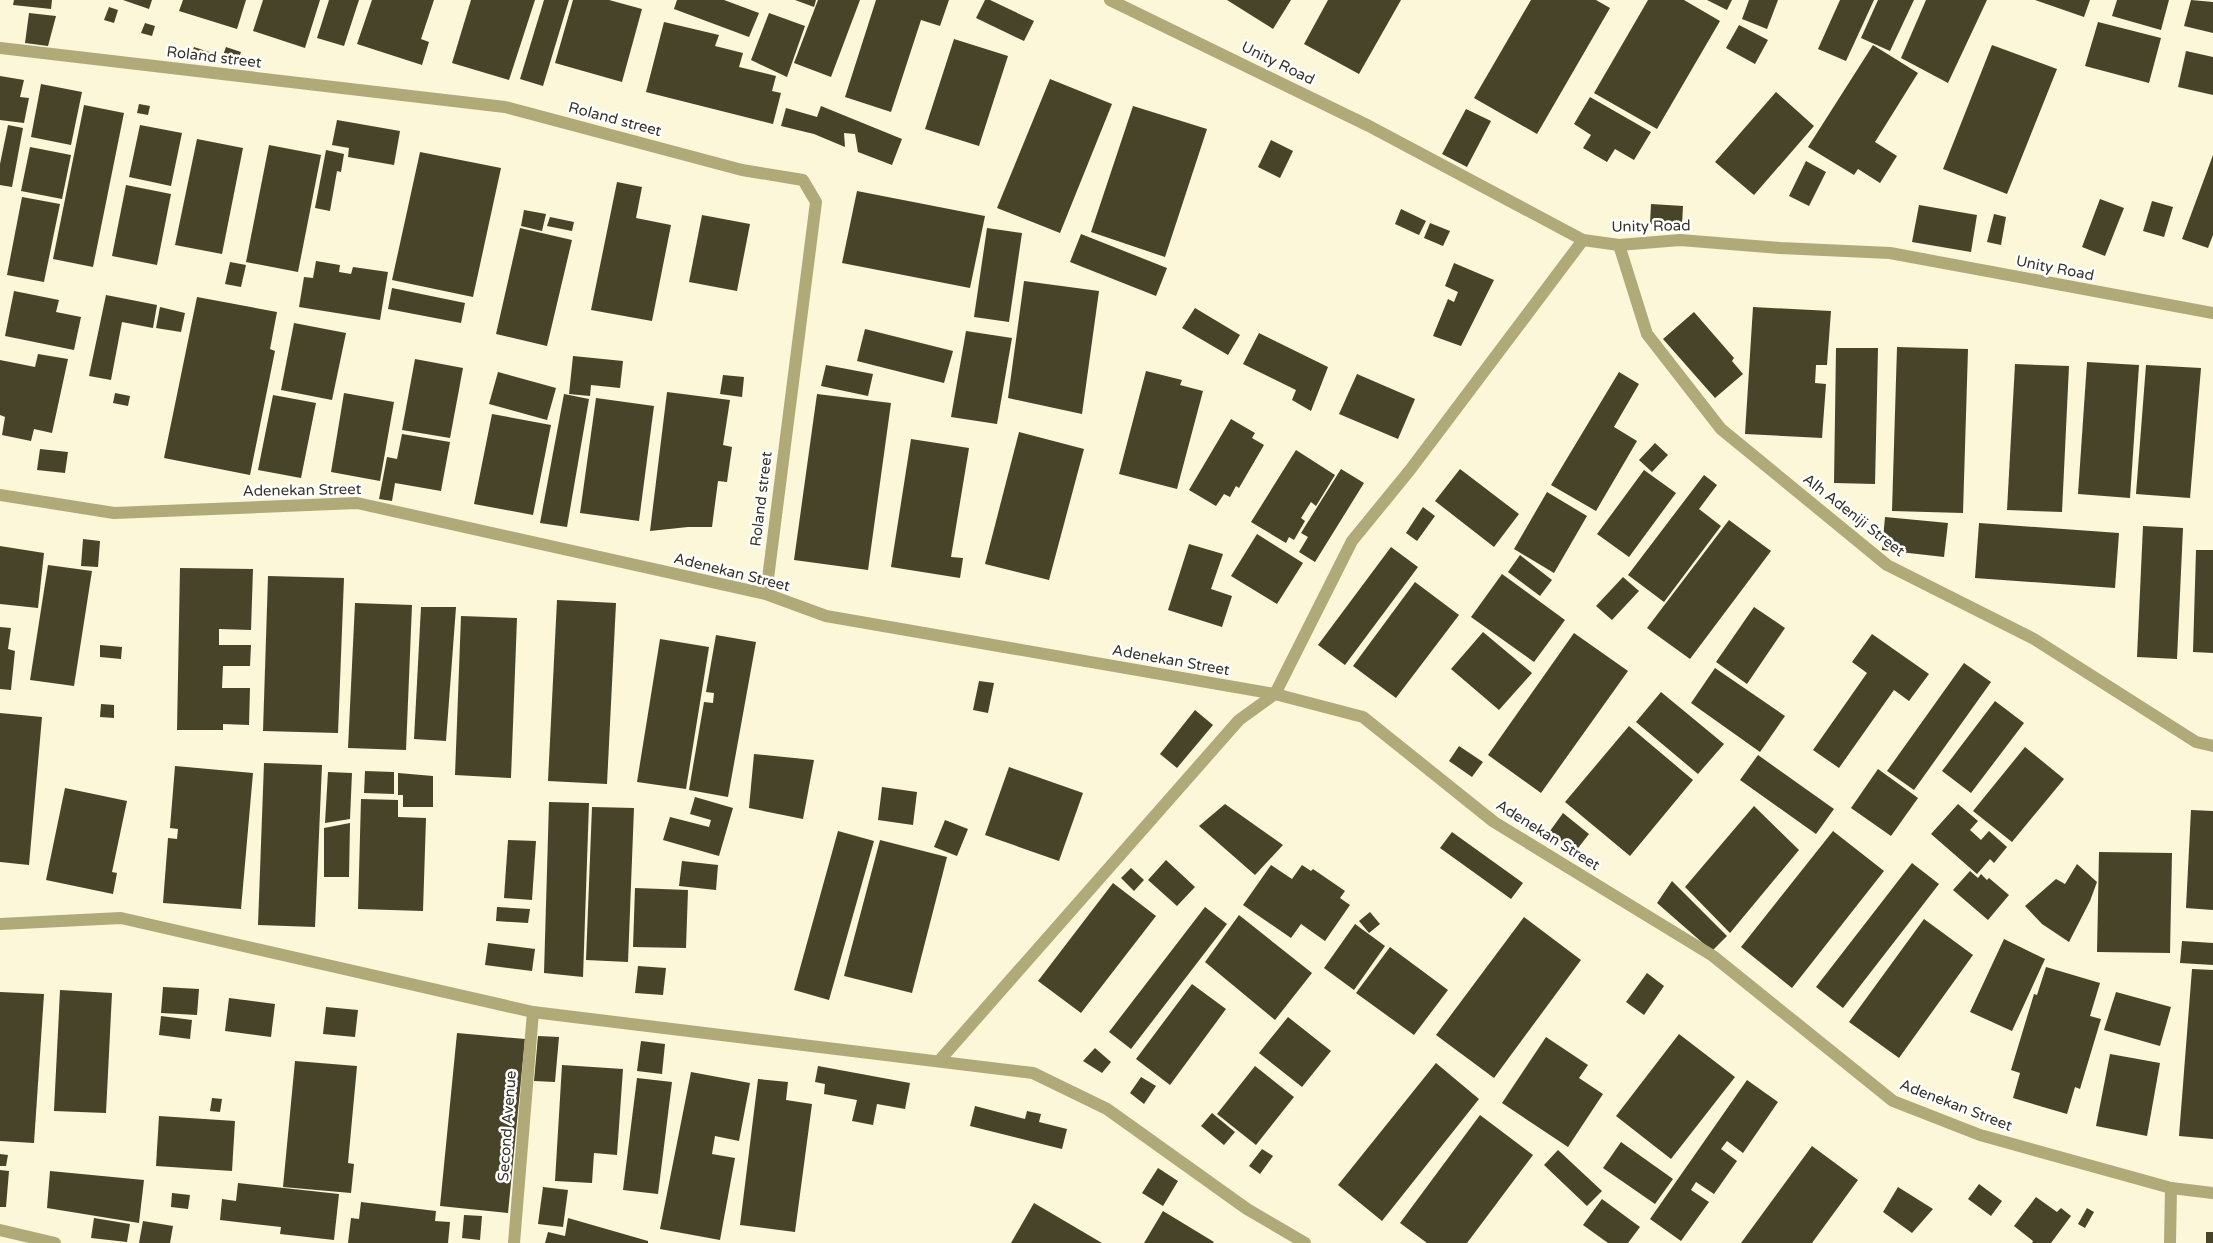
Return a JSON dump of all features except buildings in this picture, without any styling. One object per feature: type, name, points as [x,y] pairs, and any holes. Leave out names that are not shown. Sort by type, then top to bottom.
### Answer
[{"type":"street","name":"Unity Road","points":[[1110,0],[1370,126],[1583,240],[1619,245],[1680,240],[1780,248],[1890,253],[2213,313]]},
{"type":"street","name":"Roland street","points":[[0,48],[505,107],[742,170],[803,180],[816,202],[766,594]]},
{"type":"street","points":[[940,1061],[1239,720],[1275,694],[1352,541],[1410,470],[1583,240]]},
{"type":"street","name":"Alh Adeniji Street","points":[[1619,245],[1647,334],[1721,429],[1888,565],[2034,639],[2196,742],[2213,746]]},
{"type":"street","name":"Adenekan Street","points":[[0,495],[114,513],[357,502],[766,594],[826,616],[1275,694],[1363,717],[1494,822],[1712,956],[1893,1101],[1980,1135],[2171,1188],[2213,1193]]},
{"type":"street","points":[[0,924],[121,918],[533,1012],[1033,1073],[1107,1109],[1247,1208],[1305,1243]]},
{"type":"street","name":"Second Avenue","points":[[514,1243],[533,1012]]},
{"type":"street","points":[[2170,1243],[2171,1188]]},
{"type":"street","points":[[0,1230],[55,1243]]}]
